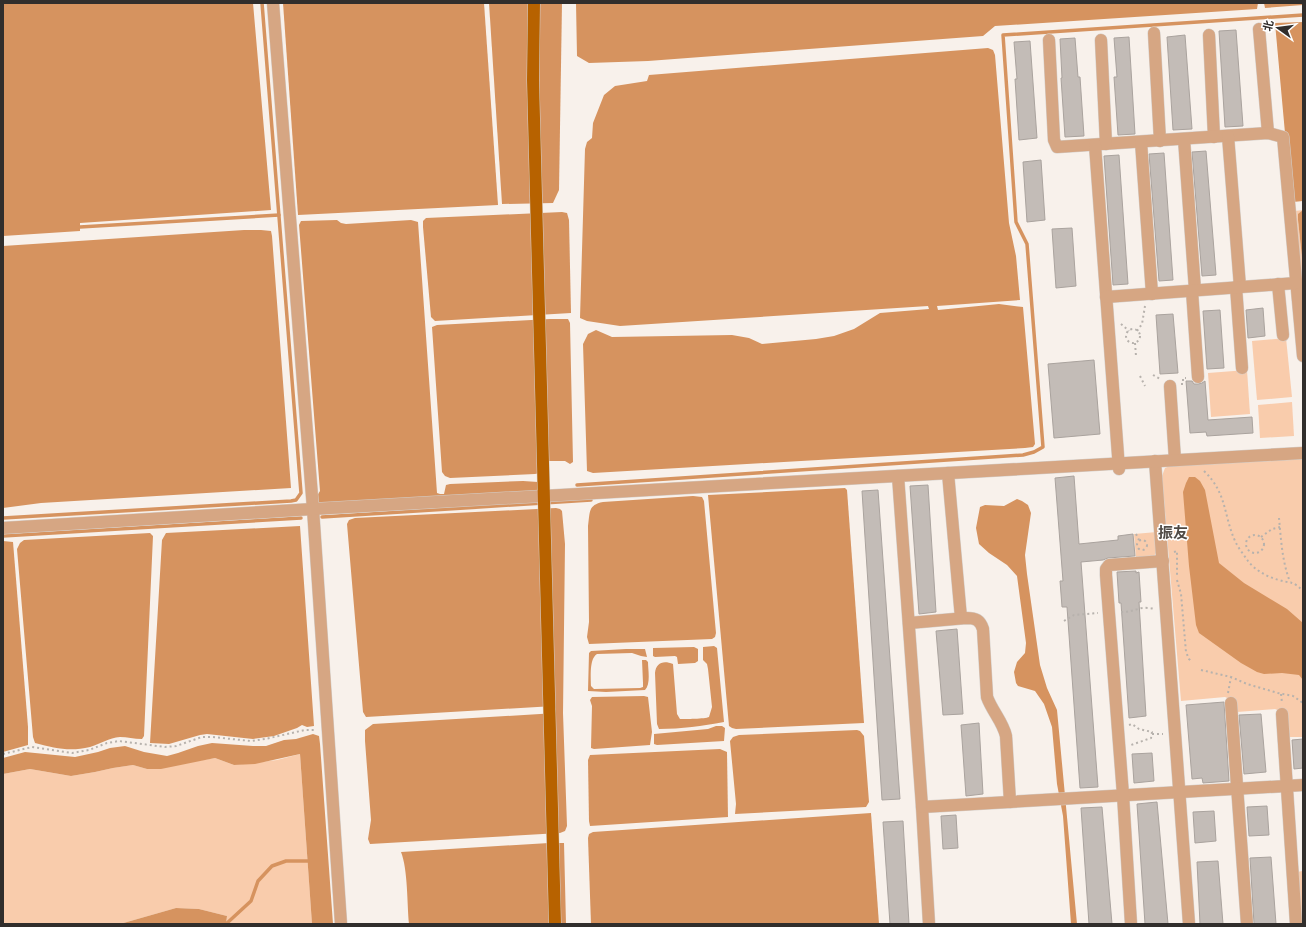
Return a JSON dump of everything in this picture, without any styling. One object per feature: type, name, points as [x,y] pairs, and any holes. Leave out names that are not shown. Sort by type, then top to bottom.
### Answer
[{"type":"main road","points":[[534,3],[533,80],[555,924]]},
{"type":"street","points":[[273,3],[313,509],[341,924]]},
{"type":"street","points":[[1259,29],[1268,134]]},
{"type":"street","points":[[1154,33],[1160,141]]},
{"type":"street","points":[[1208,35],[1214,137]]},
{"type":"street","points":[[1049,40],[1054,140],[1057,148],[1268,134],[1283,137],[1303,356]]},
{"type":"street","points":[[1101,40],[1101,145],[1106,297],[1118,466]]},
{"type":"street","points":[[1228,136],[1242,368]]},
{"type":"street","points":[[1184,139],[1198,377]]},
{"type":"street","points":[[1141,142],[1149,294]]},
{"type":"street","points":[[1106,297],[1296,283]]},
{"type":"street","points":[[1278,284],[1283,335]]},
{"type":"street","points":[[1170,386],[1175,460]]},
{"type":"street","points":[[3,528],[313,509],[544,501],[898,476],[1118,466],[1155,461],[1303,453]]},
{"type":"street","points":[[1155,461],[1189,924]]},
{"type":"street","points":[[948,473],[961,618]]},
{"type":"street","points":[[898,476],[929,924]]},
{"type":"street","points":[[1131,924],[1106,569],[1109,565],[1162,557]]},
{"type":"street","points":[[909,623],[961,618],[974,618],[981,623],[983,630],[987,698],[1006,736],[1010,802]]},
{"type":"street","points":[[1231,704],[1247,924]]},
{"type":"street","points":[[1282,714],[1296,924]]},
{"type":"street","points":[[922,807],[1303,785]]},
{"type":"path","points":[[1137,331],[1142,324],[1149,294]]},
{"type":"path","points":[[1135,343],[1129,341],[1127,335],[1131,330],[1137,331]]},
{"type":"path","points":[[1136,356],[1135,343],[1140,338],[1137,331]]},
{"type":"path","points":[[1140,376],[1145,386]]},
{"type":"path","points":[[1192,459],[1209,476],[1219,491],[1236,542],[1248,561],[1259,571],[1279,580],[1292,582],[1303,591]]},
{"type":"path","points":[[1279,518],[1283,560],[1290,582]]},
{"type":"path","points":[[1261,537],[1272,529],[1280,527]]},
{"type":"path","points":[[1136,534],[1140,540],[1143,539],[1147,542],[1146,548],[1143,550],[1138,548],[1137,543],[1140,540]]},
{"type":"path","points":[[1255,535],[1263,539],[1264,545],[1261,550],[1256,553],[1248,549],[1246,544],[1250,536],[1255,535]]},
{"type":"path","points":[[1243,553],[1248,549]]},
{"type":"path","points":[[1162,557],[1177,552],[1176,578],[1181,594],[1186,652],[1191,661]]},
{"type":"path","points":[[1201,670],[1231,677],[1247,684],[1293,696],[1303,703]]},
{"type":"path","points":[[1118,727],[1132,724],[1139,729],[1152,732],[1151,738],[1130,745],[1126,749],[1120,751]]},
{"type":"path","points":[[3,754],[32,747],[72,753],[89,750],[107,743],[119,741],[165,748],[176,746],[202,737],[250,741],[305,730],[327,730]]},
{"type":"shaded area","points":[[3,3],[253,3],[271,210],[80,223],[80,231],[3,236]]},
{"type":"shaded area","points":[[283,3],[484,3],[498,205],[298,215]]},
{"type":"shaded area","points":[[489,3],[562,3],[559,190],[553,203],[502,204]]},
{"type":"shaded area","points":[[576,3],[1258,3],[1257,9],[995,26],[983,36],[648,61],[589,63],[577,56]]},
{"type":"shaded area","points":[[1264,3],[1303,3],[1303,5],[1265,8]]},
{"type":"shaded area","points":[[1303,22],[1303,201],[1293,202],[1291,199],[1275,23]]},
{"type":"shaded area","points":[[988,48],[993,50],[995,55],[1009,223],[1016,256],[1020,300],[937,306],[938,310],[999,304],[1023,307],[1035,444],[1033,447],[593,473],[587,471],[583,344],[588,334],[596,330],[612,337],[732,335],[749,338],[762,344],[834,336],[854,329],[880,313],[929,309],[928,306],[620,326],[587,321],[580,318],[585,149],[587,142],[592,138],[593,123],[604,95],[615,86],[647,81],[649,75]]},
{"type":"shaded area","points":[[1303,210],[1299,214],[1298,220],[1303,267],[1303,300],[1295,211]]},
{"type":"shaded area","points":[[1303,210],[1303,267],[1298,214]]},
{"type":"shaded area","points":[[567,213],[569,220],[571,313],[435,321],[431,317],[423,227],[423,221],[426,218]]},
{"type":"shaded area","points":[[337,220],[346,224],[411,220],[418,222],[437,493],[444,494],[446,485],[450,484],[523,481],[538,482],[544,492],[317,503],[315,499],[320,491],[299,225],[301,221]]},
{"type":"shaded area","points":[[244,230],[271,231],[272,236],[291,488],[41,503],[3,508],[3,246]]},
{"type":"shaded area","points":[[568,319],[570,323],[573,462],[570,464],[565,461],[545,461],[540,473],[535,474],[450,478],[445,476],[442,472],[432,327],[437,325]]},
{"type":"shaded area","points":[[1286,338],[1292,397],[1257,400],[1252,341]]},
{"type":"shaded area","points":[[1247,370],[1250,414],[1211,417],[1208,373]]},
{"type":"shaded area","points":[[1292,402],[1294,436],[1260,438],[1258,405]]},
{"type":"shaded area","points":[[1303,459],[1303,737],[1289,737],[1287,714],[1275,709],[1237,712],[1236,702],[1225,697],[1181,701],[1162,476],[1165,468],[1170,466]]},
{"type":"shaded area","points":[[1189,477],[1195,477],[1200,481],[1205,490],[1219,563],[1244,583],[1287,609],[1303,623],[1303,680],[1299,675],[1282,673],[1264,674],[1257,672],[1241,663],[1199,633],[1196,625],[1189,566],[1183,492]]},
{"type":"shaded area","points":[[845,488],[847,490],[864,723],[732,728],[729,726],[708,495]]},
{"type":"shaded area","points":[[693,496],[702,497],[704,501],[716,633],[715,637],[712,639],[589,644],[587,637],[589,622],[588,526],[592,507],[603,502]]},
{"type":"shaded area","points":[[1017,499],[1028,505],[1031,513],[1025,555],[1027,574],[1040,665],[1047,688],[1057,710],[1077,924],[1071,924],[1063,816],[1057,784],[1052,727],[1044,704],[1035,691],[1018,686],[1014,672],[1017,662],[1025,653],[1026,643],[1017,576],[1007,565],[979,544],[976,528],[980,507],[985,505],[1004,506]]},
{"type":"shaded area","points":[[556,508],[562,511],[565,544],[563,713],[567,826],[565,831],[560,833],[370,844],[368,839],[371,820],[365,730],[373,724],[556,713],[556,709],[554,706],[366,717],[363,712],[347,524],[349,520],[355,518]]},
{"type":"shaded area","points":[[300,526],[314,726],[307,727],[302,725],[274,736],[253,739],[207,734],[169,744],[150,743],[162,540],[166,533]]},
{"type":"shaded area","points":[[1157,532],[1156,554],[1154,556],[1136,558],[1134,534]]},
{"type":"shaded area","points":[[150,533],[153,536],[144,736],[142,739],[123,737],[116,738],[90,747],[75,749],[56,748],[35,743],[33,737],[17,549],[20,543],[24,540]]},
{"type":"shaded area","points":[[3,541],[13,542],[28,727],[28,745],[3,752]]},
{"type":"shaded area","points":[[714,646],[717,648],[724,722],[692,727],[659,729],[657,724],[655,673],[658,665],[663,662],[673,664],[677,714],[680,719],[707,718],[709,717],[712,707],[708,669],[707,664],[703,660],[703,647]]},
{"type":"shaded area","points":[[694,647],[698,649],[698,661],[695,663],[678,664],[677,657],[675,656],[653,656],[653,648]]},
{"type":"shaded area","points":[[645,649],[647,657],[632,653],[597,654],[594,656],[592,664],[591,686],[594,689],[643,687],[642,660],[646,660],[648,662],[649,677],[645,690],[606,692],[588,691],[589,653],[591,651]]},
{"type":"shaded area","points":[[592,697],[648,697],[652,732],[650,745],[591,748],[592,706],[590,700]]},
{"type":"shaded area","points":[[716,726],[722,726],[725,728],[724,741],[654,744],[654,734],[708,729]]},
{"type":"shaded area","points":[[857,730],[864,736],[869,802],[866,807],[735,814],[736,804],[730,741],[733,737],[739,735]]},
{"type":"shaded area","points":[[313,734],[319,736],[320,744],[333,924],[312,924],[300,754],[255,764],[234,765],[215,758],[161,769],[147,769],[133,765],[71,776],[30,769],[3,774],[3,758],[25,752],[75,757],[110,748],[125,746],[144,752],[167,756],[212,743],[266,746],[284,740],[296,739]]},
{"type":"shaded area","points":[[720,749],[727,752],[728,817],[590,826],[588,760],[590,755]]},
{"type":"shaded area","points":[[300,754],[312,924],[226,924],[227,916],[199,909],[176,908],[120,924],[3,924],[3,774],[30,769],[71,776],[133,765],[147,769],[215,758],[234,765],[277,760]]},
{"type":"shaded area","points":[[871,813],[879,924],[591,924],[588,838],[589,834],[593,832]]},
{"type":"shaded area","points":[[564,843],[566,924],[409,924],[405,868],[401,852]]},
{"type":"shaded area","points":[[1303,871],[1303,924],[1299,924],[1296,872]]},
{"type":"shaded area","points":[[176,908],[199,909],[227,916],[226,924],[120,924]]},
{"type":"building","points":[[1236,30],[1243,126],[1225,127],[1219,31]]},
{"type":"building","points":[[1185,35],[1192,129],[1173,130],[1167,37]]},
{"type":"building","points":[[1129,37],[1135,134],[1118,135],[1114,77],[1117,77],[1114,38]]},
{"type":"building","points":[[1075,38],[1078,77],[1080,77],[1084,136],[1065,137],[1060,39]]},
{"type":"building","points":[[1030,41],[1037,138],[1019,140],[1014,42]]},
{"type":"building","points":[[1206,151],[1216,275],[1202,276],[1192,152]]},
{"type":"building","points":[[1164,153],[1173,280],[1159,281],[1149,154]]},
{"type":"building","points":[[1119,155],[1128,284],[1113,285],[1104,156]]},
{"type":"building","points":[[1041,160],[1045,220],[1027,222],[1023,162]]},
{"type":"building","points":[[1072,228],[1076,286],[1056,288],[1052,229]]},
{"type":"building","points":[[1263,308],[1265,336],[1248,338],[1246,310]]},
{"type":"building","points":[[1220,310],[1224,368],[1207,369],[1203,311]]},
{"type":"building","points":[[1173,314],[1178,373],[1160,374],[1156,315]]},
{"type":"building","points":[[1094,360],[1100,434],[1054,438],[1048,364]]},
{"type":"building","points":[[1186,381],[1192,381],[1194,384],[1198,384],[1205,381],[1208,420],[1252,417],[1253,433],[1207,436],[1206,432],[1190,433]]},
{"type":"building","points":[[1074,476],[1079,544],[1118,540],[1118,536],[1133,534],[1135,556],[1081,562],[1098,787],[1080,788],[1067,607],[1062,607],[1060,581],[1063,581],[1055,478]]},
{"type":"building","points":[[928,485],[936,612],[919,614],[910,486]]},
{"type":"building","points":[[878,490],[900,799],[882,800],[862,491]]},
{"type":"building","points":[[1136,571],[1136,573],[1139,572],[1141,602],[1139,602],[1146,716],[1129,718],[1121,603],[1119,603],[1117,572]]},
{"type":"building","points":[[957,629],[963,714],[943,715],[936,631]]},
{"type":"building","points":[[1224,702],[1229,781],[1203,783],[1202,778],[1192,779],[1186,705]]},
{"type":"building","points":[[1261,714],[1266,772],[1244,774],[1239,715]]},
{"type":"building","points":[[979,723],[983,794],[966,796],[961,725]]},
{"type":"building","points":[[1303,739],[1303,768],[1294,769],[1292,740]]},
{"type":"building","points":[[1152,753],[1154,781],[1134,783],[1132,754]]},
{"type":"building","points":[[1157,802],[1168,924],[1145,924],[1137,804]]},
{"type":"building","points":[[1267,806],[1269,835],[1249,836],[1247,807]]},
{"type":"building","points":[[1102,807],[1112,924],[1089,924],[1081,808]]},
{"type":"building","points":[[1214,811],[1216,841],[1195,843],[1193,812]]},
{"type":"building","points":[[956,815],[958,848],[943,849],[941,816]]},
{"type":"building","points":[[903,821],[909,924],[890,924],[883,822]]},
{"type":"building","points":[[1271,857],[1276,924],[1254,924],[1250,858]]},
{"type":"building","points":[[1218,861],[1223,924],[1200,924],[1197,862]]},
{"type":"waterway","points":[[3,518],[291,501],[296,500],[301,493],[262,3]]},
{"type":"waterway","points":[[577,485],[1023,455],[1034,452],[1043,447],[1027,244],[1016,222],[1003,35],[1303,15]]},
{"type":"waterway","points":[[80,227],[279,215]]},
{"type":"waterway","points":[[322,517],[591,500]]},
{"type":"waterway","points":[[3,536],[301,518]]},
{"type":"waterway","points":[[226,924],[251,901],[258,881],[272,866],[286,861],[308,861]]},
{"type":"district","name":"振友","points":[[1173,532]]}]
